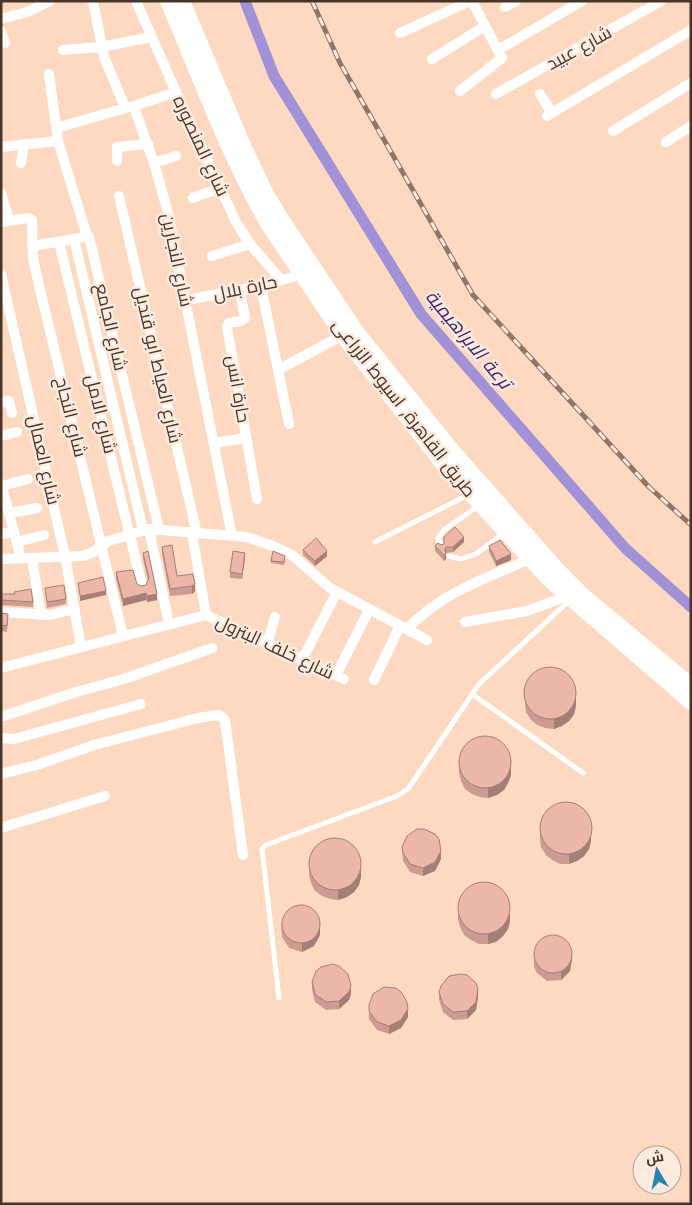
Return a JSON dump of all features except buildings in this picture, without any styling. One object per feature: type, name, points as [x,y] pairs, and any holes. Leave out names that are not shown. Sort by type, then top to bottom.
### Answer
[{"type":"highway","name":"طريق القاهرة, اسيوط الزراعى","points":[[168,1],[243,177],[268,225],[343,335],[442,462],[476,499],[511,528],[582,594],[691,686]]},
{"type":"highway","name":"طريق القاهرة, اسيوط الزراعى","points":[[182,1],[255,172],[281,219],[358,333],[454,453],[511,528],[530,559],[568,598],[691,702]]},
{"type":"street","points":[[1,19],[27,12],[50,1]]},
{"type":"street","name":"شارع النجارين","points":[[93,1],[101,47],[148,144],[170,222],[232,536]]},
{"type":"street","name":"شارع المنصوره","points":[[136,1],[236,222],[250,244],[281,280]]},
{"type":"street","points":[[400,33],[471,1],[501,59],[460,91]]},
{"type":"street","points":[[505,7],[516,1]]},
{"type":"street","points":[[498,50],[582,1]]},
{"type":"street","name":"شارع عبيد","points":[[496,94],[661,1]]},
{"type":"street","points":[[432,60],[485,26]]},
{"type":"street","points":[[540,94],[550,114],[691,30]]},
{"type":"street","points":[[1,32],[5,43]]},
{"type":"street","points":[[63,50],[101,47],[151,37]]},
{"type":"street","name":"شارع الجامع","points":[[49,74],[58,141],[88,237],[90,238],[150,530]]},
{"type":"street","points":[[613,131],[691,82]]},
{"type":"street","points":[[56,128],[176,92]]},
{"type":"street","points":[[666,142],[691,126]]},
{"type":"street","points":[[1,147],[58,141]]},
{"type":"street","points":[[21,163],[24,144]]},
{"type":"street","points":[[117,162],[117,147],[148,144]]},
{"type":"street","points":[[154,164],[176,156]]},
{"type":"street","points":[[193,198],[220,188]]},
{"type":"street","points":[[1,193],[5,221]]},
{"type":"street","name":"شارع العياط ابو قنديل","points":[[119,196],[195,534],[206,615]]},
{"type":"street","name":"شارع النجاح","points":[[5,221],[31,219],[32,246],[38,281],[123,636]]},
{"type":"street","points":[[32,246],[88,237]]},
{"type":"street","points":[[74,239],[150,530],[169,624]]},
{"type":"street","name":"شارع الامل","points":[[59,242],[142,586]]},
{"type":"street","points":[[212,256],[250,244]]},
{"type":"street","name":"شارع العمال","points":[[1,274],[6,316],[65,556],[81,647]]},
{"type":"street","name":"حارة بلال","points":[[186,300],[261,286],[303,274]]},
{"type":"street","points":[[261,286],[289,424]]},
{"type":"street","name":"حارة انس","points":[[240,290],[244,318],[241,321],[229,323],[227,326],[257,499]]},
{"type":"street","points":[[278,370],[343,335]]},
{"type":"street","points":[[1,402],[9,401],[12,413]]},
{"type":"street","points":[[1,436],[17,432]]},
{"type":"street","points":[[214,443],[246,438]]},
{"type":"street","points":[[21,558],[6,509],[2,485],[28,479]]},
{"type":"street","points":[[6,509],[37,508]]},
{"type":"street","points":[[1,559],[78,557],[88,555],[108,541],[150,530],[254,538],[283,550],[299,560],[318,578],[337,592],[427,640]]},
{"type":"street","points":[[1,534],[15,537],[44,536]]},
{"type":"street","points":[[32,558],[41,615]]},
{"type":"street","points":[[374,680],[404,628],[452,593],[530,559]]},
{"type":"street","points":[[302,660],[337,592]]},
{"type":"street","points":[[465,622],[527,611],[568,598]]},
{"type":"street","points":[[1,612],[41,615],[58,614],[75,609]]},
{"type":"street","name":"شارع خلف البترول","points":[[206,615],[340,677],[369,610]]},
{"type":"street","points":[[1,668],[206,615]]},
{"type":"street","points":[[267,644],[275,617]]},
{"type":"street","points":[[1,717],[76,692],[124,679],[212,648]]},
{"type":"street","points":[[1,738],[14,739],[141,704]]},
{"type":"street","points":[[1,774],[36,765],[150,729],[198,718],[222,716],[225,720],[243,855]]},
{"type":"street","points":[[1,828],[106,796]]},
{"type":"lane","points":[[375,542],[476,499]]},
{"type":"lane","points":[[440,546],[438,538],[444,530],[476,499]]},
{"type":"lane","points":[[449,556],[460,559],[476,554],[511,528]]},
{"type":"lane","points":[[279,998],[262,849],[397,796],[408,789],[479,684],[568,598]]},
{"type":"lane","points":[[472,694],[583,773]]},
{"type":"waterway","name":"ترعة الابراهيمية","points":[[245,1],[274,76],[421,314],[625,548],[691,607]]},
{"type":"railway","points":[[312,1],[340,63],[473,295],[649,487],[691,525]]}]
